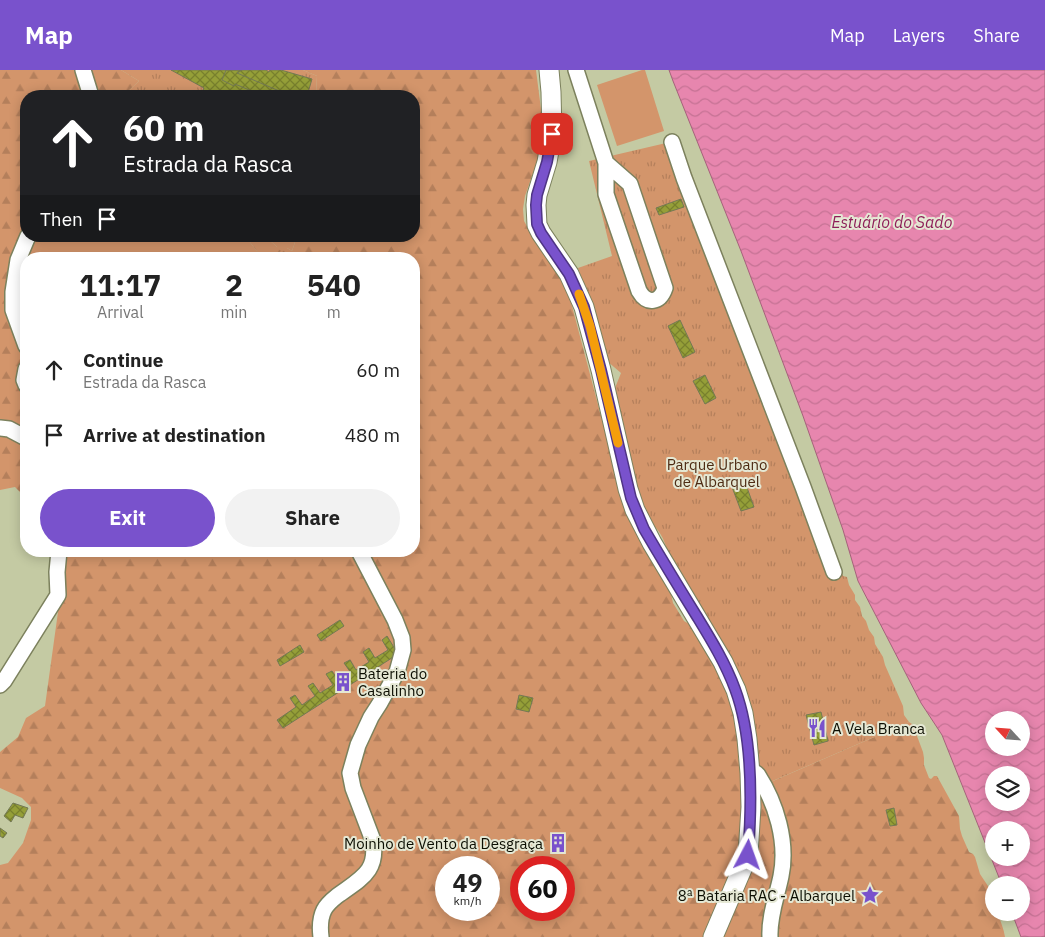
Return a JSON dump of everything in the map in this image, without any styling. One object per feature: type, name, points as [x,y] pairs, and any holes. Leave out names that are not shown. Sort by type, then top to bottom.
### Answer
[{"type":"main road","points":[[548,70],[551,92],[552,134],[547,162],[537,195],[537,224],[569,274],[584,307],[635,510],[644,529],[723,662],[736,690],[743,713],[750,773],[751,807],[748,855],[713,937]]},
{"type":"street","points":[[84,70],[89,90]]},
{"type":"street","points":[[576,70],[606,163],[606,194],[639,291],[643,297],[657,300],[663,295],[665,288],[630,184],[606,163]]},
{"type":"street","points":[[672,142],[687,187],[834,572]]},
{"type":"street","points":[[20,255],[13,292],[13,310],[20,329]]},
{"type":"street","points":[[0,428],[9,429],[20,435]]},
{"type":"street","points":[[0,685],[58,595],[58,557]]},
{"type":"street","points":[[321,937],[322,916],[328,903],[367,872],[374,860],[374,845],[353,788],[350,773],[358,745],[371,717],[397,672],[403,650],[402,638],[395,620],[362,557]]},
{"type":"street","points":[[750,773],[758,775],[766,788],[781,835],[782,869],[771,920],[770,937]]},
{"type":"green space","points":[[0,70],[121,70],[139,81],[129,90],[20,90],[20,242],[23,242],[13,260],[20,307],[20,492],[15,487],[0,490]]},
{"type":"green space","points":[[121,70],[303,70],[317,76],[316,90],[129,90],[139,81]]},
{"type":"green space","points":[[303,70],[536,70],[542,117],[542,138],[538,159],[525,196],[524,221],[567,287],[621,492],[670,589],[673,603],[684,621],[696,628],[731,693],[739,726],[738,759],[759,787],[909,722],[915,726],[929,778],[937,776],[959,816],[962,836],[969,852],[975,857],[980,874],[985,882],[985,921],[1001,921],[1005,937],[0,937],[0,865],[8,863],[23,843],[31,820],[31,807],[22,798],[0,788],[0,752],[18,737],[26,718],[45,706],[64,557],[420,557],[420,252],[258,252],[250,242],[272,242],[277,247],[287,248],[292,251],[295,242],[420,242],[420,90],[316,90],[317,76]]},
{"type":"green space","points":[[645,70],[664,131],[617,146],[597,85]]},
{"type":"green space","name":"Parque Urbano de Albarquel","points":[[679,140],[843,576],[847,577],[862,616],[883,657],[903,706],[904,715],[909,722],[768,783],[755,761],[745,700],[670,561],[661,534],[647,519],[643,511],[613,393],[621,373],[607,361],[594,314],[578,268],[612,256],[589,161]]},
{"type":"green space","points":[[27,242],[250,242],[258,252],[21,252]]},
{"type":"green space","points":[[272,242],[295,242],[292,251],[287,248],[280,252]]},
{"type":"green space","points":[[20,253],[20,318],[10,269]]},
{"type":"water","name":"Estuário do Sado","points":[[669,70],[1045,70],[1045,937],[1021,937],[1015,921],[1030,921],[1030,876],[998,876],[994,866],[1030,866],[1030,821],[985,821],[985,842],[942,735],[921,703],[858,581],[843,530],[803,416],[741,251]]},
{"type":"building","points":[[171,70],[266,70],[269,72],[270,70],[281,70],[312,79],[309,90],[203,90],[204,88]]},
{"type":"building","points":[[226,70],[242,70],[237,73],[277,90],[249,90],[222,80]]},
{"type":"building","points":[[681,199],[684,207],[659,215],[656,208]]},
{"type":"building","points":[[680,320],[695,352],[683,358],[668,326]]},
{"type":"building","points":[[705,375],[716,398],[705,404],[693,381]]},
{"type":"building","points":[[745,482],[754,507],[741,511],[732,487]]},
{"type":"building","name":"Bateria do Casalinho","points":[[340,620],[344,626],[321,641],[317,635]]},
{"type":"building","name":"Bateria do Casalinho","points":[[387,636],[398,654],[283,728],[277,720],[296,707],[290,698],[295,695],[302,705],[315,696],[308,686],[313,683],[320,693],[333,685],[326,674],[332,671],[339,681],[351,673],[344,663],[350,660],[356,670],[369,662],[363,652],[369,648],[375,658],[388,650],[382,640]]},
{"type":"building","points":[[300,645],[304,652],[280,666],[277,660]]},
{"type":"building","points":[[519,695],[533,698],[529,712],[516,709]]},
{"type":"building","name":"A Vela Branca","points":[[821,712],[828,741],[814,745],[806,715]]},
{"type":"building","points":[[13,803],[28,808],[23,818],[15,815],[11,822],[4,816]]},
{"type":"building","points":[[894,808],[897,825],[890,826],[886,810]]},
{"type":"building","points":[[0,828],[7,833],[3,838],[0,836]]},
{"type":"building","name":"Moinho de Vento da Desgraça","points":[[556,838],[560,838],[563,843],[562,847],[556,848],[553,845],[553,841]]},
{"type":"slow traffic","points":[[579,294],[590,326],[618,443]]},
{"type":"place","name":"Bateria do Casalinho","points":[[343,682]]},
{"type":"place","name":"A Vela Branca","points":[[817,728]]},
{"type":"place","name":"Moinho de Vento da Desgraça","points":[[558,843]]},
{"type":"place","name":"8ª Bataria RAC - Albarquel","points":[[870,895]]},
{"type":"route","points":[[552,134],[547,162],[537,195],[537,224],[569,274],[584,307],[635,510],[644,529],[723,662],[736,690],[743,713],[750,773],[751,807],[748,855]]}]
